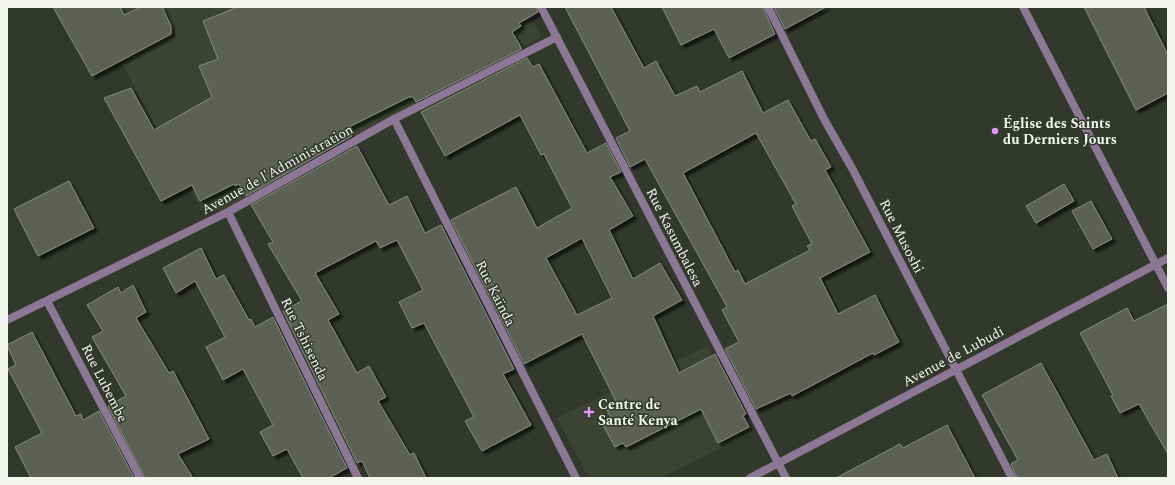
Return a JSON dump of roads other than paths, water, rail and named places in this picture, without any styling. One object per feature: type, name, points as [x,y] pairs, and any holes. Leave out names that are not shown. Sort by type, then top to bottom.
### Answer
[{"type":"street","name":"Rue Kasumbalesa","points":[[541,7],[786,478]]},
{"type":"street","name":"Rue Musoshi","points":[[768,7],[824,119],[853,170],[1012,478]]},
{"type":"street","points":[[1023,7],[1168,288]]},
{"type":"street","name":"Avenue de l'Administration","points":[[7,320],[228,212],[394,119],[557,37]]},
{"type":"street","name":"Rue Kaïnda","points":[[394,119],[576,478]]},
{"type":"street","name":"Rue Tshisenda","points":[[228,212],[358,478]]},
{"type":"street","name":"Avenue de Lubudi","points":[[750,478],[956,368],[1168,258]]},
{"type":"street","name":"Rue Lubembe","points":[[47,301],[140,478]]},
{"type":"place","name":"Église des Saints du Derniers Jours","points":[[995,131]]},
{"type":"place","name":"Centre de Santé Kenya","points":[[589,412]]}]
